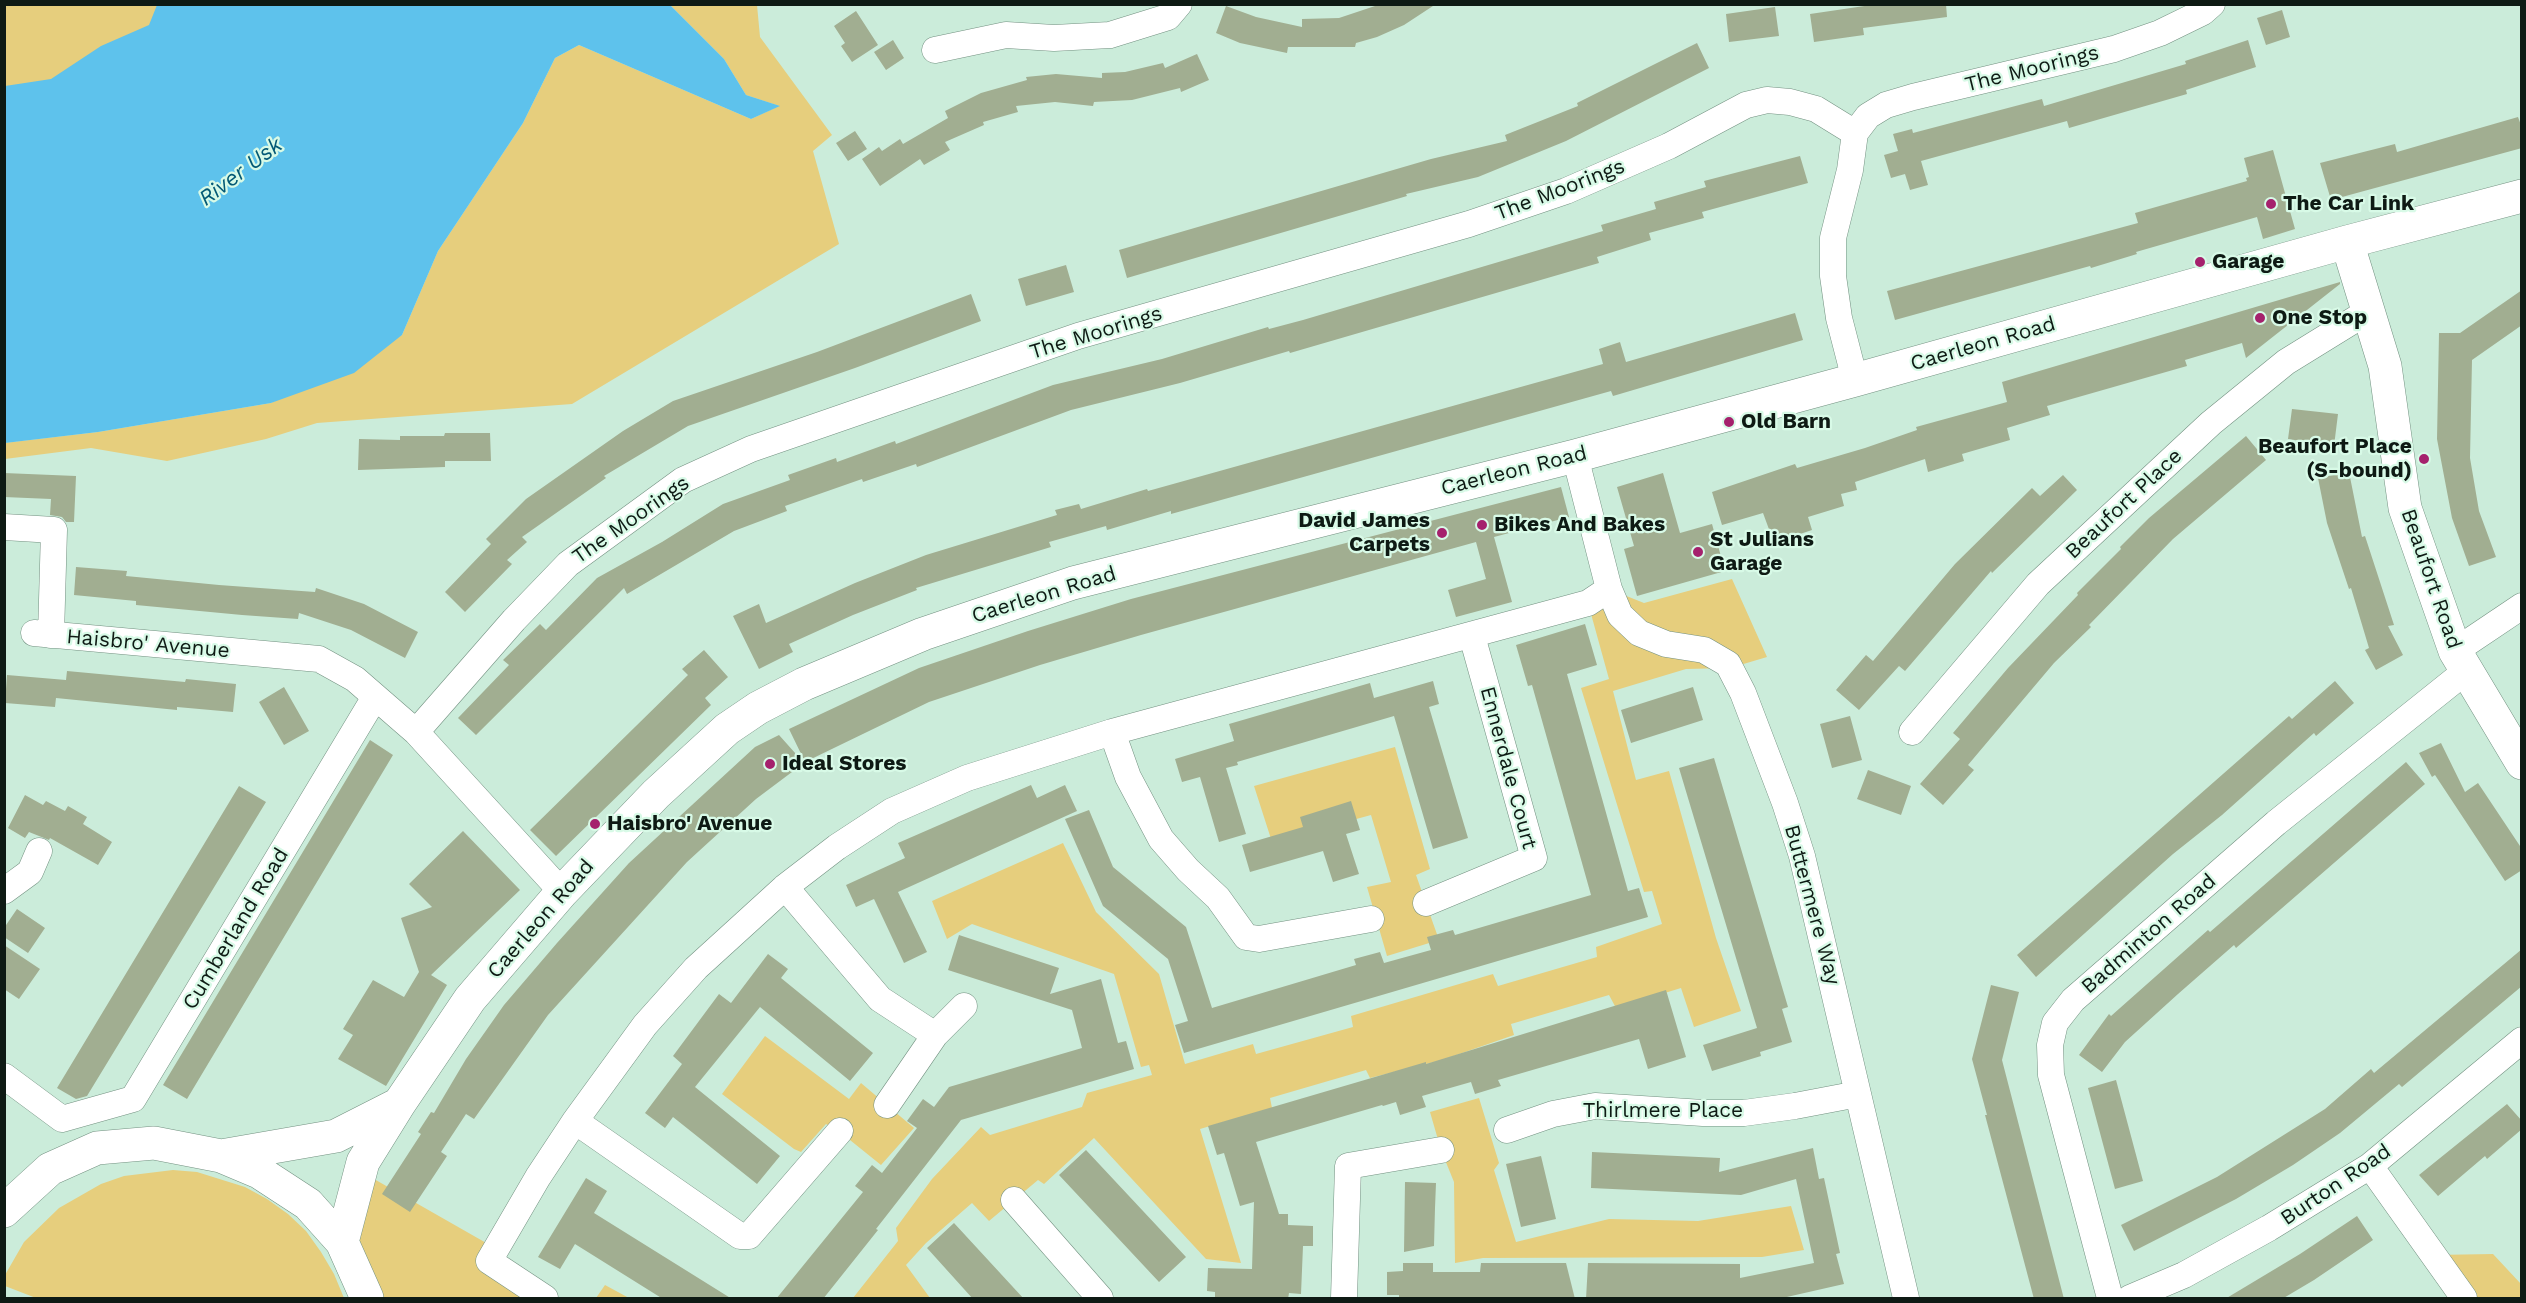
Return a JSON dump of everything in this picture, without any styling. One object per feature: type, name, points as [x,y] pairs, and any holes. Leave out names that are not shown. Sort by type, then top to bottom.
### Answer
[{"type":"main road","name":"Caerleon Road","points":[[342,1242],[363,1162],[470,999],[562,892],[656,794],[727,729],[758,708],[804,684],[923,634],[1073,583],[1575,456],[2347,242],[2522,196]]},
{"type":"main road","name":"Beaufort Road","points":[[2347,242],[2385,366],[2404,508],[2461,661],[2522,763]]},
{"type":"main road","name":"Caerleon Road","points":[[221,1155],[336,1137],[399,1104]]},
{"type":"main road","points":[[5,1210],[50,1169],[97,1148],[154,1143],[221,1155],[259,1172],[308,1204],[342,1242],[367,1299]]},
{"type":"street","points":[[935,50],[1006,35],[1054,38],[1110,35],[1168,17],[1179,4]]},
{"type":"street","name":"The Moorings","points":[[416,732],[568,564],[683,480],[751,449],[1078,336],[1469,224],[1523,206],[1566,191],[1659,150],[1746,105],[1767,100],[1816,109],[1856,133],[1868,116],[1886,105],[2114,49],[2160,33],[2203,12],[2212,4]]},
{"type":"street","points":[[1855,380],[1839,318],[1833,276],[1833,238],[1850,170],[1856,133]]},
{"type":"street","name":"Beaufort Place","points":[[1912,732],[2038,584],[2211,423],[2286,362],[2367,312]]},
{"type":"street","points":[[545,1299],[489,1261],[495,1248],[575,1122],[652,1017],[696,968],[785,887],[837,847],[892,811],[967,778],[1112,732],[1588,603],[1609,589],[1575,456]]},
{"type":"street","name":"Haisbro' Avenue","points":[[4,526],[54,530],[43,634],[319,659],[356,679],[416,732],[562,892]]},
{"type":"street","name":"Buttermere Way","points":[[1609,589],[1620,615],[1639,633],[1666,644],[1704,650],[1728,664],[1743,693],[1785,803],[1818,914],[1906,1299]]},
{"type":"street","name":"Badminton Road","points":[[2110,1299],[2051,1075],[2050,1045],[2055,1023],[2073,1000],[2522,606]]},
{"type":"street","name":"Ennerdale Court","points":[[1426,903],[1534,858],[1472,636]]},
{"type":"street","name":"Cumberland Road","points":[[4,1076],[62,1119],[133,1099],[375,697]]},
{"type":"street","points":[[1112,732],[1128,777],[1161,839],[1188,870],[1218,898],[1246,937],[1259,939],[1371,919]]},
{"type":"street","points":[[4,891],[30,872],[39,851]]},
{"type":"street","points":[[785,887],[880,999],[935,1035]]},
{"type":"street","points":[[887,1106],[935,1035],[964,1006]]},
{"type":"street","name":"Burton Road","points":[[2130,1299],[2184,1275],[2270,1228],[2370,1166],[2522,1040]]},
{"type":"street","name":"Thirlmere Place","points":[[1507,1130],[1553,1114],[1595,1106],[1703,1113],[1744,1113],[1858,1094]]},
{"type":"street","points":[[575,1122],[740,1236],[749,1236],[840,1131]]},
{"type":"street","points":[[1344,1299],[1348,1166],[1441,1150]]},
{"type":"street","points":[[2370,1166],[2464,1299]]},
{"type":"street","points":[[1014,1200],[1100,1299]]},
{"type":"shaded area","points":[[4,5],[303,5],[5,207]]},
{"type":"shaded area","points":[[670,5],[757,5],[760,37],[832,135],[813,151],[839,244],[572,404],[317,423],[266,439],[167,461],[91,448],[5,459],[4,443],[98,432],[271,403],[402,335],[438,251],[523,123],[555,58],[579,45],[751,119],[779,106],[746,95],[724,59]]},
{"type":"shaded area","points":[[1732,579],[1767,657],[1730,668],[1686,669],[1613,691],[1636,780],[1669,771],[1716,938],[1741,1011],[1694,1027],[1681,988],[1616,1008],[1609,995],[1511,1024],[1514,1035],[1442,1060],[1370,1078],[1366,1070],[1270,1098],[1272,1108],[1200,1129],[1241,1263],[1206,1259],[1094,1138],[1044,1184],[1038,1180],[989,1221],[972,1203],[926,1243],[906,1265],[930,1298],[853,1298],[898,1241],[896,1228],[932,1179],[981,1127],[990,1135],[1082,1107],[1087,1093],[1152,1075],[1149,1065],[1141,1067],[1114,974],[972,924],[947,939],[932,901],[1063,843],[1096,912],[1159,974],[1185,1064],[1253,1044],[1256,1054],[1353,1027],[1351,1016],[1493,974],[1498,986],[1597,957],[1596,947],[1662,924],[1652,891],[1644,892],[1581,688],[1609,679],[1588,603],[1609,589],[1644,603]]},
{"type":"shaded area","points":[[1395,747],[1430,869],[1416,875],[1439,940],[1387,956],[1367,887],[1391,882],[1371,815],[1272,842],[1254,786]]},
{"type":"shaded area","points":[[765,1036],[849,1099],[861,1083],[914,1128],[881,1165],[840,1132],[826,1124],[801,1152],[794,1149],[722,1094]]},
{"type":"shaded area","points":[[1479,1098],[1499,1163],[1494,1170],[1516,1242],[1609,1219],[1698,1221],[1791,1206],[1804,1250],[1762,1257],[1483,1258],[1455,1263],[1454,1182],[1441,1150],[1430,1112]]},
{"type":"shaded area","points":[[173,1170],[197,1172],[245,1187],[288,1214],[306,1231],[321,1252],[344,1298],[36,1298],[5,1286],[5,1275],[24,1242],[59,1208],[101,1184],[124,1176]]},
{"type":"shaded area","points":[[360,1171],[495,1248],[545,1298],[367,1298],[342,1242]]},
{"type":"shaded area","points":[[2493,1254],[2521,1284],[2521,1298],[2464,1298],[2434,1255]]},
{"type":"shaded area","points":[[605,1285],[629,1298],[596,1298]]},
{"type":"water","name":"River Usk","points":[[157,5],[670,5],[724,59],[746,95],[780,106],[751,119],[579,45],[555,58],[523,123],[438,251],[402,335],[354,373],[271,403],[98,432],[5,443],[5,86],[51,79],[101,46],[149,25]]},
{"type":"building","points":[[1381,4],[1436,4],[1404,25],[1356,43],[1355,47],[1288,47],[1287,53],[1240,43],[1216,33],[1226,6],[1256,17],[1302,27],[1302,19],[1339,18]]},
{"type":"building","points":[[1878,4],[1946,4],[1947,17],[1863,28],[1864,35],[1814,42],[1810,14]]},
{"type":"building","points":[[1775,7],[1779,36],[1729,42],[1726,14]]},
{"type":"building","points":[[2282,10],[2290,37],[2266,45],[2257,18]]},
{"type":"building","points":[[856,11],[878,45],[852,62],[841,46],[845,43],[834,26]]},
{"type":"building","points":[[893,40],[904,58],[886,70],[874,52]]},
{"type":"building","points":[[2248,40],[2256,67],[2186,90],[2187,94],[2069,128],[2067,121],[1921,161],[1928,185],[1910,190],[1905,174],[1891,178],[1884,155],[1898,151],[1893,134],[1912,129],[1913,133],[2042,99],[2044,106],[2186,64],[2185,61]]},
{"type":"building","points":[[1697,43],[1709,68],[1566,141],[1478,177],[1406,194],[1407,196],[1127,278],[1119,250],[1431,159],[1507,141],[1505,135],[1578,106],[1577,103]]},
{"type":"building","points":[[1197,54],[1209,80],[1181,92],[1180,88],[1132,100],[1094,102],[1093,106],[1055,102],[1016,106],[1018,112],[983,122],[984,125],[945,142],[950,150],[924,165],[920,159],[880,186],[862,159],[879,147],[882,151],[900,139],[903,144],[948,118],[945,111],[981,93],[1027,80],[1026,77],[1056,74],[1102,78],[1102,73],[1125,72],[1163,63],[1165,68]]},
{"type":"building","points":[[2518,117],[2522,128],[2522,148],[2331,200],[2320,163],[2395,144],[2397,152]]},
{"type":"building","points":[[855,131],[867,149],[848,161],[836,143]]},
{"type":"building","points":[[2273,150],[2295,229],[2263,239],[2257,217],[2136,252],[2137,254],[2091,268],[2090,266],[1895,320],[1887,291],[2138,223],[2135,213],[2247,181],[2246,178],[2249,177],[2244,158]]},
{"type":"building","points":[[1800,156],[1808,183],[1702,212],[1704,218],[1649,233],[1651,240],[1597,257],[1599,263],[1290,353],[1289,351],[1180,383],[1071,410],[917,467],[916,464],[863,482],[862,479],[785,506],[787,511],[734,531],[627,594],[624,588],[476,735],[458,718],[509,665],[503,660],[540,624],[546,630],[597,578],[662,542],[723,504],[790,480],[788,475],[836,458],[837,462],[895,441],[896,444],[1053,385],[1162,359],[1268,327],[1269,329],[1303,320],[1603,231],[1601,225],[1656,209],[1654,202],[1706,187],[1704,181]]},
{"type":"building","points":[[1066,265],[1074,292],[1026,306],[1018,279]]},
{"type":"building","points":[[2340,282],[2246,358],[2242,343],[2185,360],[2187,366],[2047,406],[2050,415],[2007,428],[2010,440],[1962,454],[1964,461],[1928,472],[1925,459],[1855,482],[1857,490],[1841,494],[1844,506],[1808,517],[1812,530],[1776,542],[1763,513],[1722,525],[1712,492],[1795,464],[1797,468],[1865,448],[1917,430],[1916,427],[2007,402],[2002,382]]},
{"type":"building","points":[[2522,290],[2522,325],[2472,360],[2470,458],[2479,511],[2496,557],[2469,566],[2452,518],[2437,439],[2439,333],[2460,333]]},
{"type":"building","points":[[971,294],[981,321],[688,426],[604,476],[606,478],[522,537],[527,542],[507,560],[512,564],[465,612],[445,592],[491,544],[486,539],[526,499],[623,431],[673,401],[817,352]]},
{"type":"building","points":[[1795,313],[1803,340],[1613,396],[1611,391],[1171,514],[1171,511],[1107,530],[1106,526],[1049,542],[1051,547],[916,588],[917,590],[853,615],[789,644],[793,652],[759,669],[733,616],[759,604],[766,623],[855,583],[926,555],[1057,515],[1055,510],[1079,504],[1081,509],[1603,364],[1599,349],[1620,342],[1626,362]]},
{"type":"building","points":[[2292,409],[2338,414],[2334,446],[2288,439]]},
{"type":"building","points":[[445,433],[490,433],[491,461],[445,461],[445,467],[358,470],[359,439],[400,440],[400,436],[444,436]]},
{"type":"building","points":[[2246,436],[2266,460],[2173,539],[2089,625],[2091,627],[2054,663],[1968,765],[1974,770],[1943,805],[1920,784],[1960,739],[1953,733],[2008,668],[2121,549],[2120,547],[2149,518]]},
{"type":"building","points":[[2349,472],[2362,537],[2365,536],[2394,625],[2388,626],[2403,655],[2376,670],[2365,650],[2369,648],[2351,588],[2349,589],[2327,523],[2318,478]]},
{"type":"building","points":[[4,473],[76,476],[74,522],[66,522],[62,517],[50,515],[51,499],[4,497]]},
{"type":"building","points":[[1663,473],[1680,533],[1712,524],[1725,571],[1637,596],[1624,549],[1634,546],[1617,487]]},
{"type":"building","points":[[2063,475],[2077,490],[1992,573],[1991,571],[1905,671],[1899,666],[1859,710],[1836,690],[1866,655],[1873,661],[1955,564],[2032,488],[2040,496]]},
{"type":"building","points":[[1561,487],[1569,517],[1494,537],[1512,602],[1456,617],[1448,590],[1486,579],[1476,542],[1040,665],[929,702],[805,762],[789,729],[919,668],[1028,631],[1131,599]]},
{"type":"building","points":[[76,567],[127,571],[126,576],[219,585],[315,592],[316,588],[364,604],[418,632],[405,658],[351,630],[299,613],[298,619],[242,615],[136,605],[136,601],[74,595]]},
{"type":"building","points":[[1585,624],[1597,665],[1567,674],[1628,891],[1639,888],[1648,917],[1184,1053],[1175,1025],[1188,1021],[1168,959],[1103,906],[1065,819],[1089,810],[1113,867],[1186,927],[1212,1008],[1356,965],[1354,959],[1380,952],[1384,963],[1431,950],[1427,937],[1453,930],[1455,935],[1591,895],[1532,685],[1528,686],[1516,645]]},
{"type":"building","points":[[704,650],[728,677],[705,698],[711,705],[556,856],[530,830],[688,675],[682,669]]},
{"type":"building","points":[[67,671],[185,682],[186,679],[236,684],[233,712],[177,707],[177,710],[56,698],[55,707],[5,703],[7,675],[66,680]]},
{"type":"building","points":[[1433,681],[1439,704],[1429,707],[1468,838],[1433,849],[1394,716],[1237,762],[1238,765],[1226,768],[1246,834],[1219,842],[1200,777],[1182,782],[1175,759],[1234,741],[1229,724],[1370,683],[1374,698]]},
{"type":"building","points":[[2335,681],[2354,703],[2316,736],[2314,733],[2222,815],[2173,854],[2036,977],[2017,955],[2289,716],[2292,719]]},
{"type":"building","points":[[284,687],[309,731],[284,745],[259,702]]},
{"type":"building","points":[[1693,687],[1703,720],[1631,743],[1621,710]]},
{"type":"building","points":[[1850,716],[1862,760],[1832,768],[1820,724]]},
{"type":"building","points":[[779,735],[804,763],[756,799],[687,862],[548,1015],[474,1119],[466,1114],[441,1152],[447,1156],[410,1212],[382,1194],[421,1134],[418,1132],[431,1112],[434,1113],[466,1059],[504,1005],[557,943],[629,863],[755,747]]},
{"type":"building","points":[[370,740],[393,755],[187,1099],[163,1085]]},
{"type":"building","points":[[2441,743],[2465,792],[2478,783],[2522,849],[2522,870],[2505,881],[2435,775],[2432,777],[2419,753]]},
{"type":"building","points":[[1714,758],[1788,1007],[1782,1009],[1792,1042],[1760,1052],[1761,1056],[1712,1071],[1703,1045],[1757,1028],[1679,768]]},
{"type":"building","points":[[2406,762],[2425,784],[2236,948],[2234,945],[2178,994],[2125,1042],[2102,1072],[2079,1055],[2109,1014],[2111,1016],[2208,930],[2210,932]]},
{"type":"building","points":[[1868,770],[1911,786],[1901,815],[1857,799]]},
{"type":"building","points":[[1031,785],[1037,798],[1065,785],[1077,811],[898,892],[927,952],[904,963],[874,899],[856,907],[846,885],[905,858],[898,843]]},
{"type":"building","points":[[239,786],[266,802],[87,1096],[76,1099],[57,1088]]},
{"type":"building","points":[[25,795],[43,805],[46,801],[65,811],[68,806],[87,817],[83,824],[112,842],[98,865],[50,838],[49,840],[29,832],[25,838],[8,828]]},
{"type":"building","points":[[1351,801],[1360,830],[1346,834],[1359,874],[1333,882],[1323,851],[1250,872],[1242,845],[1303,827],[1300,817]]},
{"type":"building","points":[[463,831],[520,890],[431,975],[447,985],[386,1086],[338,1059],[353,1035],[343,1029],[373,980],[404,997],[419,972],[401,918],[432,907],[409,884]]},
{"type":"building","points":[[17,909],[45,928],[28,953],[4,937],[4,928]]},
{"type":"building","points":[[959,935],[1059,968],[1050,994],[1101,979],[1118,1043],[1126,1041],[1134,1069],[961,1120],[823,1299],[776,1299],[863,1192],[855,1186],[872,1165],[882,1173],[917,1128],[907,1121],[923,1099],[934,1107],[949,1087],[1082,1048],[1072,1010],[948,970]]},
{"type":"building","points":[[4,945],[40,969],[19,999],[4,989]]},
{"type":"building","points":[[2522,949],[2522,986],[2402,1087],[2399,1084],[2340,1133],[2293,1165],[2236,1199],[2134,1251],[2121,1225],[2217,1177],[2325,1109],[2371,1069],[2374,1073]]},
{"type":"building","points":[[768,954],[788,969],[781,978],[873,1053],[850,1081],[760,1007],[695,1087],[780,1156],[757,1184],[673,1117],[665,1128],[645,1113],[682,1064],[673,1056],[719,994],[731,1003]]},
{"type":"building","points":[[1991,985],[2019,992],[2002,1060],[2064,1299],[2034,1299],[1985,1115],[1987,1115],[1972,1059]]},
{"type":"building","points":[[1666,990],[1686,1057],[1648,1069],[1639,1039],[1498,1080],[1501,1086],[1475,1094],[1471,1082],[1422,1096],[1426,1107],[1400,1115],[1396,1102],[1256,1142],[1279,1214],[1288,1214],[1288,1225],[1313,1226],[1313,1246],[1303,1246],[1301,1294],[1289,1293],[1288,1299],[1215,1299],[1215,1292],[1207,1291],[1208,1268],[1252,1269],[1254,1202],[1240,1206],[1224,1153],[1217,1155],[1208,1126],[1426,1062],[1426,1064]]},
{"type":"building","points":[[2116,1080],[2143,1181],[2115,1189],[2088,1088]]},
{"type":"building","points":[[2507,1104],[2522,1121],[2522,1129],[2487,1159],[2485,1156],[2438,1196],[2419,1175]]},
{"type":"building","points":[[1813,1148],[1819,1179],[1824,1178],[1840,1253],[1836,1254],[1844,1284],[1778,1299],[1586,1299],[1588,1263],[1740,1264],[1740,1278],[1814,1263],[1796,1179],[1741,1195],[1591,1188],[1592,1152],[1720,1158],[1719,1172]]},
{"type":"building","points":[[1086,1150],[1186,1257],[1159,1282],[1059,1175]]},
{"type":"building","points":[[1541,1156],[1556,1219],[1521,1227],[1506,1164]]},
{"type":"building","points":[[586,1178],[607,1191],[594,1213],[732,1299],[663,1299],[575,1244],[560,1269],[538,1257]]},
{"type":"building","points":[[1405,1182],[1436,1183],[1434,1246],[1404,1252]]},
{"type":"building","points":[[2357,1216],[2373,1240],[2314,1280],[2282,1299],[2225,1299],[2300,1254]]},
{"type":"building","points":[[954,1223],[1024,1299],[973,1299],[927,1248]]},
{"type":"building","points":[[1403,1263],[1433,1263],[1433,1272],[1480,1272],[1481,1263],[1566,1263],[1575,1299],[1399,1299],[1399,1295],[1387,1295],[1387,1272],[1403,1271]]},
{"type":"place","name":"The Car Link","points":[[2271,204]]},
{"type":"place","name":"Garage","points":[[2200,262]]},
{"type":"place","name":"One Stop","points":[[2260,318]]},
{"type":"place","name":"Old Barn","points":[[1729,422]]},
{"type":"place","name":"Beaufort Place (S-bound)","points":[[2424,459]]},
{"type":"place","name":"Bikes And Bakes","points":[[1482,525]]},
{"type":"place","name":"David James Carpets","points":[[1442,533]]},
{"type":"place","name":"St Julians Garage","points":[[1698,552]]},
{"type":"place","name":"Ideal Stores","points":[[770,764]]},
{"type":"place","name":"Haisbro' Avenue","points":[[595,824]]}]
